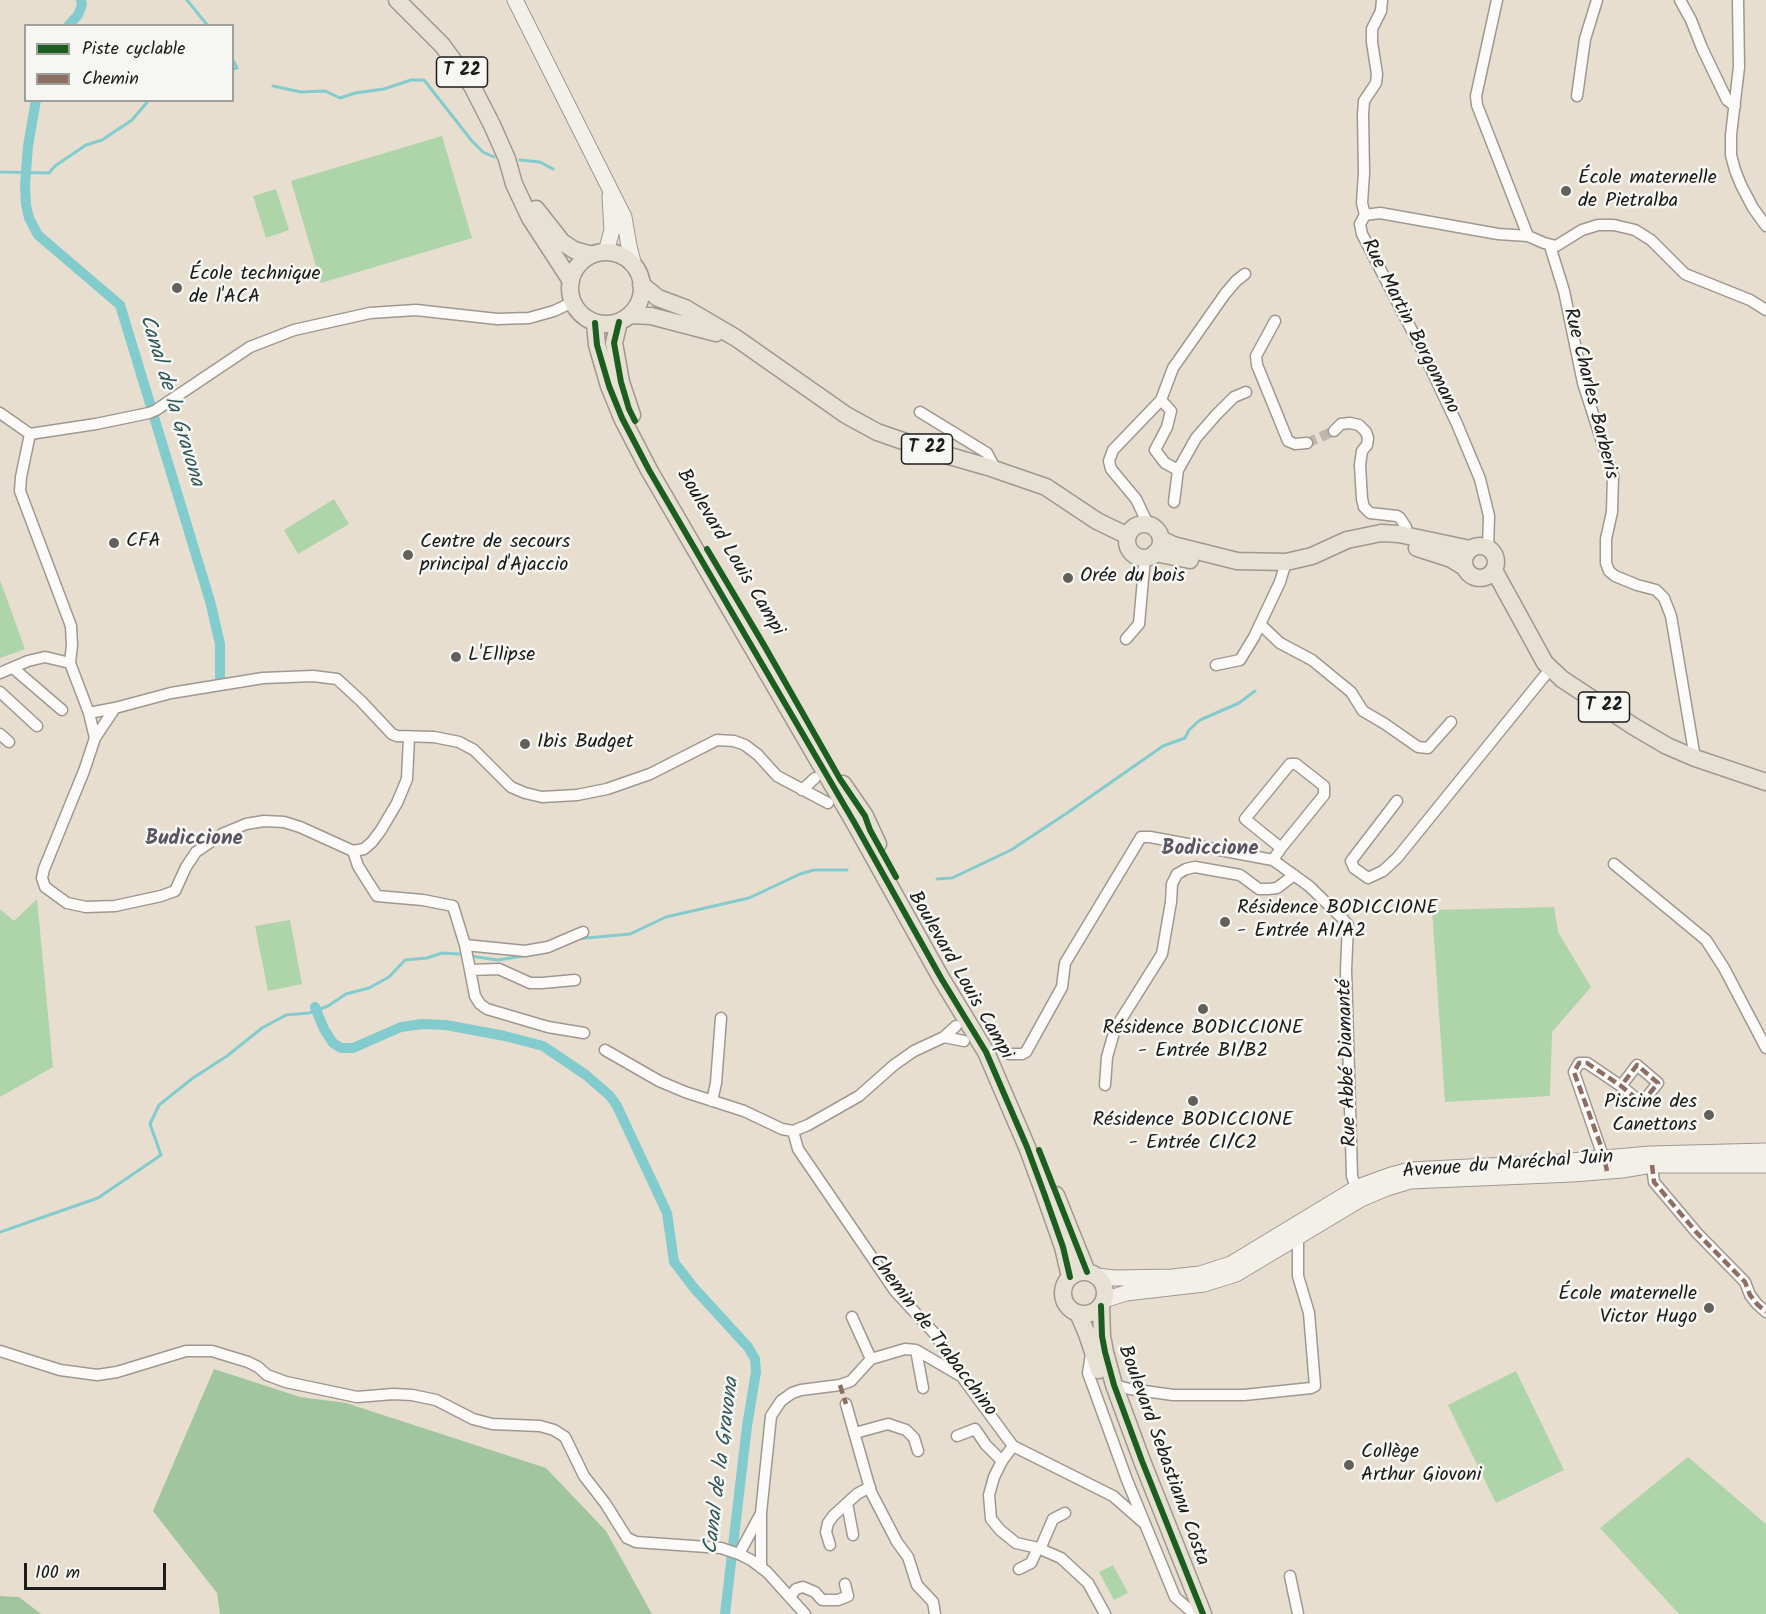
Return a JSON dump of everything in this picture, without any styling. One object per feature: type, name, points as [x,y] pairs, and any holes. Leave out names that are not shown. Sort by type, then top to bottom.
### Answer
[{"type":"main road","name":"T 22","points":[[397,0],[442,45],[472,86],[507,159],[535,208],[562,242],[574,250],[599,254]]},
{"type":"main road","points":[[515,0],[624,217],[628,246],[638,273],[642,293],[639,302],[624,319],[603,324],[586,318],[578,311],[573,302],[571,281],[579,266],[599,254],[612,230],[610,190]]},
{"type":"main road","name":"T 22","points":[[507,159],[514,184],[530,218],[571,281]]},
{"type":"main road","points":[[599,254],[617,254],[634,266]]},
{"type":"main road","name":"T 22","points":[[641,284],[658,298],[685,308],[736,338],[846,415],[877,432],[1046,487],[1097,521],[1128,536]]},
{"type":"main road","name":"T 22","points":[[624,319],[651,316],[736,338]]},
{"type":"main road","name":"Boulevard Louis Campi","points":[[624,319],[614,343],[621,382],[629,409],[682,507],[840,779],[865,816],[957,986],[996,1046],[1092,1274]]},
{"type":"main road","name":"Boulevard Louis Campi","points":[[595,322],[597,345],[609,386],[622,418],[649,470],[848,812],[941,978],[986,1052],[1027,1147],[1063,1247],[1070,1277]]},
{"type":"main road","points":[[1154,550],[1156,529],[1148,524],[1138,525],[1130,532],[1129,546],[1135,555],[1154,550],[1173,545],[1237,561],[1286,566],[1311,564],[1370,543],[1384,542],[1428,550],[1451,559],[1464,567],[1471,576],[1481,579],[1491,574],[1496,560],[1495,555],[1488,548],[1479,546],[1470,549],[1381,533],[1347,540],[1286,566]]},
{"type":"main road","points":[[1464,567],[1465,557],[1470,549]]},
{"type":"main road","name":"T 22","points":[[1494,570],[1545,663],[1562,679],[1667,746],[1766,782]]},
{"type":"main road","name":"Avenue du Maréchal Juin","points":[[1606,1165],[1650,1154],[1766,1151]]},
{"type":"main road","name":"Avenue du Maréchal Juin","points":[[1092,1274],[1115,1278],[1200,1274],[1231,1264],[1296,1231],[1358,1194],[1410,1181],[1606,1165],[1766,1165]]},
{"type":"main road","name":"Avenue du Maréchal Juin","points":[[1102,1303],[1126,1293],[1204,1284],[1236,1274],[1296,1231]]},
{"type":"main road","points":[[1081,1272],[1092,1274],[1104,1287],[1102,1303],[1091,1313],[1078,1314],[1069,1308],[1063,1296],[1066,1283],[1070,1277],[1081,1272]]},
{"type":"main road","name":"Boulevard Sebastianu Costa","points":[[1102,1303],[1104,1352],[1196,1614]]},
{"type":"main road","name":"Boulevard Sebastianu Costa","points":[[1078,1314],[1129,1452],[1196,1614]]},
{"type":"street","points":[[1365,215],[1362,203],[1364,101],[1376,83],[1372,29],[1381,11],[1382,0]]},
{"type":"street","points":[[1497,0],[1476,96],[1477,105],[1528,236]]},
{"type":"street","points":[[1577,96],[1585,39],[1597,0]]},
{"type":"street","points":[[1680,0],[1727,100],[1735,106]]},
{"type":"street","points":[[1738,0],[1739,67],[1731,135],[1731,155],[1749,201],[1766,225]]},
{"type":"street","name":"Rue Martin Borgomano","points":[[1488,548],[1489,516],[1480,479],[1457,423],[1362,234],[1360,224],[1365,215],[1380,213],[1498,234],[1528,236],[1550,246]]},
{"type":"street","points":[[1550,246],[1561,244],[1582,230],[1598,225],[1614,225],[1635,230],[1651,240],[1685,274],[1750,300],[1766,310]]},
{"type":"street","name":"Rue Charles Barberis","points":[[1550,246],[1564,291],[1583,383],[1613,476],[1612,512],[1606,539],[1606,563],[1609,571],[1615,576],[1656,590],[1664,598],[1671,616],[1695,758]]},
{"type":"street","points":[[1148,524],[1136,499],[1111,469],[1108,461],[1113,450],[1161,400],[1173,368],[1225,294],[1245,274]]},
{"type":"street","points":[[0,413],[30,434],[96,424],[152,411],[250,347],[294,330],[370,313],[416,310],[497,319],[529,318],[555,311],[573,302]]},
{"type":"street","points":[[1275,321],[1256,356],[1257,365],[1288,441],[1295,444],[1307,443]]},
{"type":"street","points":[[1174,501],[1179,470],[1196,438],[1234,397],[1246,392]]},
{"type":"street","points":[[1161,400],[1171,411],[1167,427],[1155,450],[1165,463],[1179,470]]},
{"type":"street","points":[[920,412],[987,453],[996,470]]},
{"type":"street","points":[[1334,431],[1341,424],[1350,423],[1359,425],[1366,432],[1367,445],[1362,451],[1360,465],[1364,507],[1370,513],[1401,518],[1406,527],[1407,536]]},
{"type":"street","points":[[30,434],[20,491],[71,626],[70,663],[89,712],[95,738]]},
{"type":"street","points":[[1126,639],[1139,624],[1154,550]]},
{"type":"street","points":[[1216,665],[1240,660],[1260,624],[1286,566]]},
{"type":"street","points":[[1260,624],[1280,642],[1312,660],[1351,692],[1364,711],[1418,747],[1428,748],[1451,722]]},
{"type":"street","points":[[0,673],[28,661],[45,657],[70,663]]},
{"type":"street","points":[[13,668],[62,710]]},
{"type":"street","points":[[1397,801],[1351,861],[1354,868],[1368,878],[1383,872],[1397,858],[1551,668]]},
{"type":"street","points":[[89,712],[222,684],[264,678],[313,676],[337,679],[392,734],[434,737],[459,742],[474,750],[512,787],[525,793],[542,797],[577,795],[629,782],[650,774],[717,741],[734,741],[745,745],[758,755],[777,776],[828,803]]},
{"type":"street","points":[[0,692],[37,726]]},
{"type":"street","points":[[115,708],[95,738],[42,878],[45,887],[67,903],[86,907],[115,906],[175,891],[196,852],[222,834],[246,824],[264,821],[284,822],[352,851],[364,849],[372,842],[397,803],[407,778],[410,737]]},
{"type":"street","points":[[0,734],[9,742]]},
{"type":"street","points":[[1273,860],[1324,795],[1324,786],[1296,764],[1290,764],[1245,819],[1281,848]]},
{"type":"street","points":[[802,790],[815,778]]},
{"type":"street","points":[[1009,1053],[1026,1052],[1062,987],[1065,963],[1141,837],[1273,860],[1294,875],[1278,888],[1259,889],[1240,875],[1195,867],[1186,868],[1177,874],[1172,885],[1162,954],[1115,1029],[1107,1058],[1105,1085]]},
{"type":"street","points":[[352,851],[358,866],[377,896],[423,900],[453,906],[465,945],[475,996],[480,1004],[548,1027],[584,1033]]},
{"type":"street","points":[[1614,864],[1706,940],[1724,968],[1766,1048]]},
{"type":"street","name":"Rue Abbé Diamanté","points":[[1294,875],[1309,886],[1348,925],[1346,970],[1352,1176],[1358,1194]]},
{"type":"street","points":[[465,945],[525,951],[548,947],[583,932]]},
{"type":"street","points":[[470,970],[499,969],[530,982],[575,980]]},
{"type":"street","points":[[712,1101],[716,1083],[721,1017]]},
{"type":"street","points":[[605,1050],[659,1081],[744,1111],[782,1129],[793,1131],[859,1096],[894,1065],[914,1051],[944,1037],[956,1026]]},
{"type":"street","points":[[944,1037],[964,1041]]},
{"type":"street","points":[[1606,1165],[1574,1072],[1579,1063],[1587,1063],[1621,1086]]},
{"type":"street","name":"Chemin de Trabacchino","points":[[793,1131],[798,1149],[895,1290],[935,1334],[962,1377],[1012,1446],[1113,1496],[1145,1524]]},
{"type":"street","points":[[1652,1165],[1654,1182],[1697,1233],[1745,1282],[1757,1304],[1766,1312]]},
{"type":"street","points":[[1114,1385],[1173,1395],[1244,1395],[1315,1386],[1309,1313],[1298,1276],[1296,1231]]},
{"type":"street","points":[[852,1317],[871,1359]]},
{"type":"street","points":[[1092,1348],[1088,1373],[1127,1480],[1175,1597],[1196,1614]]},
{"type":"street","points":[[761,1568],[761,1514],[771,1416],[781,1401],[801,1390],[840,1385],[851,1381],[871,1359],[905,1349],[916,1350],[962,1377]]},
{"type":"street","points":[[916,1350],[923,1388]]},
{"type":"street","points":[[0,1351],[60,1370],[97,1375],[117,1372],[186,1351],[212,1351],[248,1362],[267,1375],[286,1382],[357,1397],[412,1395],[436,1400],[473,1419],[492,1424],[540,1426],[554,1430],[565,1437],[584,1476],[605,1503],[627,1538],[636,1542],[721,1548],[739,1554],[761,1568],[805,1614]]},
{"type":"street","points":[[846,1404],[870,1487],[897,1542],[908,1557],[917,1586],[933,1602],[935,1614]]},
{"type":"street","points":[[855,1433],[888,1424],[906,1430],[914,1438],[918,1450]]},
{"type":"street","points":[[957,1436],[975,1429],[986,1445],[1002,1461]]},
{"type":"street","points":[[1012,1446],[994,1477],[989,1495],[991,1519],[1016,1543],[1061,1558],[1088,1583],[1105,1614]]},
{"type":"street","points":[[1113,1496],[1127,1480]]},
{"type":"street","points":[[830,1545],[826,1532],[828,1523],[848,1503],[870,1487]]},
{"type":"street","points":[[848,1503],[853,1535]]},
{"type":"street","points":[[1019,1569],[1031,1563],[1053,1519],[1065,1513]]},
{"type":"street","points":[[739,1554],[761,1514]]},
{"type":"street","points":[[1290,1576],[1298,1614]]},
{"type":"street","points":[[790,1597],[796,1589],[803,1587],[815,1592],[822,1600],[838,1600],[848,1596],[845,1584]]},
{"type":"green space","points":[[442,136],[472,238],[321,283],[291,181]]},
{"type":"green space","points":[[276,189],[289,230],[266,238],[253,196]]},
{"type":"green space","points":[[334,499],[349,524],[298,554],[284,530]]},
{"type":"green space","points":[[0,580],[25,649],[0,658]]},
{"type":"green space","points":[[37,899],[53,1067],[0,1097],[0,909],[14,921]]},
{"type":"green space","points":[[1554,907],[1558,932],[1591,987],[1552,1032],[1550,1096],[1445,1102],[1432,910]]},
{"type":"green space","points":[[290,920],[302,984],[268,991],[255,926]]},
{"type":"green space","points":[[214,1369],[300,1397],[346,1403],[546,1468],[606,1531],[652,1614],[220,1614],[217,1593],[153,1511]]},
{"type":"green space","points":[[1516,1371],[1564,1470],[1496,1503],[1448,1405]]},
{"type":"green space","points":[[1688,1457],[1766,1524],[1766,1614],[1679,1614],[1600,1528]]},
{"type":"green space","points":[[1113,1565],[1128,1593],[1114,1600],[1099,1572]]},
{"type":"green space","points":[[0,1596],[19,1597],[41,1614],[0,1614]]},
{"type":"waterway","name":"Canal de la Gravona","points":[[70,24],[78,15],[82,5],[81,0]]},
{"type":"waterway","points":[[187,0],[206,24]]},
{"type":"waterway","points":[[234,62],[237,68],[234,69]]},
{"type":"waterway","points":[[273,86],[301,92],[325,91],[340,98],[355,93],[384,89],[411,80],[424,80],[472,141],[483,152],[494,157]]},
{"type":"waterway","name":"Canal de la Gravona","points":[[36,102],[28,146],[25,185],[29,218],[38,235],[120,305],[210,601],[220,644],[220,677]]},
{"type":"waterway","points":[[0,172],[49,173],[55,166],[86,145],[102,140],[132,120],[147,102]]},
{"type":"waterway","points":[[520,160],[540,162],[553,169]]},
{"type":"waterway","points":[[937,879],[952,878],[1011,850],[1163,746],[1185,738],[1189,730],[1200,720],[1239,703],[1255,691]]},
{"type":"waterway","points":[[576,939],[630,934],[666,917],[749,898],[800,874],[814,870],[847,870]]},
{"type":"waterway","points":[[0,1232],[98,1198],[161,1155],[150,1124],[159,1105],[262,1028],[286,1015],[309,1013],[328,1006],[346,994],[369,988],[389,977],[405,960],[427,958],[442,953],[459,954]]},
{"type":"waterway","points":[[470,956],[498,960],[542,953]]},
{"type":"waterway","name":"Canal de la Gravona","points":[[315,1007],[324,1029],[333,1043],[341,1048],[353,1048],[401,1027],[422,1024],[446,1025],[543,1046],[586,1075],[610,1096],[617,1106],[667,1213],[674,1262],[694,1288],[748,1347],[755,1359],[756,1372],[747,1426],[725,1614]]},
{"type":"tunnel","points":[[1307,443],[1334,431]]},
{"type":"marked path","points":[[1607,1171],[1602,1149],[1574,1072],[1579,1063],[1587,1063],[1642,1103],[1658,1083],[1637,1065],[1621,1086]]},
{"type":"marked path","points":[[1652,1165],[1654,1182],[1697,1233],[1745,1282],[1750,1295],[1766,1312]]},
{"type":"marked path","points":[[840,1385],[846,1404]]},
{"type":"cycle path","points":[[619,322],[614,343],[621,382],[635,421]]},
{"type":"cycle path","points":[[595,323],[597,345],[609,386],[622,418],[649,470],[854,822],[941,978],[986,1052],[1027,1147],[1063,1247],[1070,1277]]},
{"type":"cycle path","points":[[707,549],[840,779],[865,816],[870,830],[896,877]]},
{"type":"cycle path","points":[[1039,1150],[1087,1272]]},
{"type":"cycle path","points":[[1101,1306],[1102,1336],[1114,1385],[1203,1614]]},
{"type":"place","name":"École maternelle de Pietralba","points":[[1566,191]]},
{"type":"place","name":"École technique de l'ACA","points":[[177,288]]},
{"type":"place","name":"CFA","points":[[114,543]]},
{"type":"place","name":"Centre de secours principal d'Ajaccio","points":[[408,555]]},
{"type":"place","name":"Orée du bois","points":[[1068,578]]},
{"type":"place","name":"L'Ellipse","points":[[456,657]]},
{"type":"place","name":"Ibis Budget","points":[[525,744]]},
{"type":"place","name":"Résidence BODICCIONE - Entrée A1/A2","points":[[1225,922]]},
{"type":"place","name":"Résidence BODICCIONE - Entrée B1/B2","points":[[1203,1009]]},
{"type":"place","name":"Résidence BODICCIONE - Entrée C1/C2","points":[[1193,1101]]},
{"type":"place","name":"Piscine des Canettons","points":[[1709,1115]]},
{"type":"place","name":"École maternelle Victor Hugo","points":[[1709,1308]]},
{"type":"place","name":"Collège Arthur Giovoni","points":[[1349,1465]]},
{"type":"district","name":"Budiccione","points":[[194,840]]},
{"type":"district","name":"Bodiccione","points":[[1210,850]]}]
